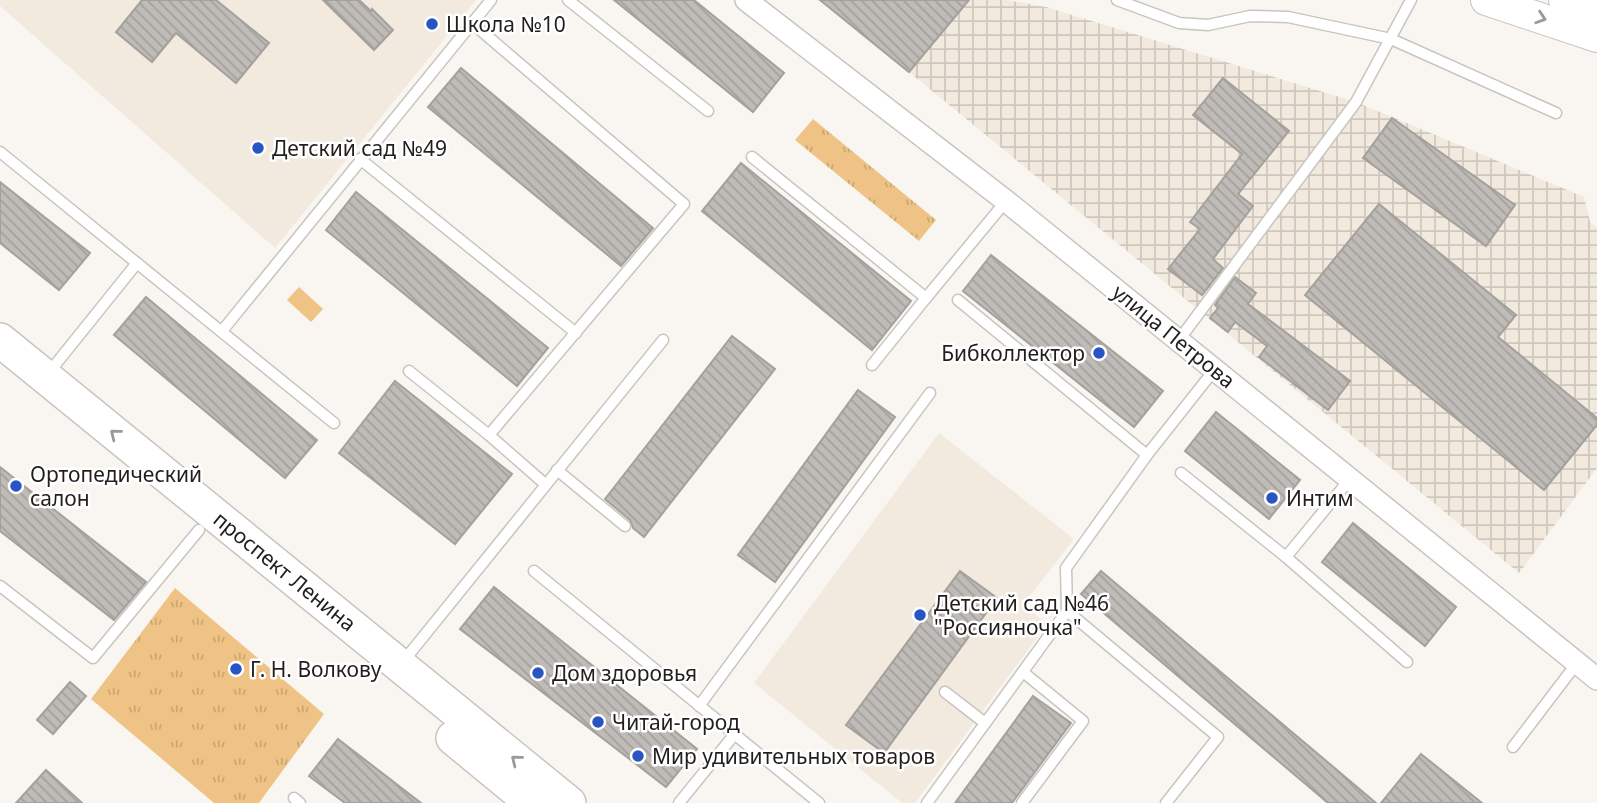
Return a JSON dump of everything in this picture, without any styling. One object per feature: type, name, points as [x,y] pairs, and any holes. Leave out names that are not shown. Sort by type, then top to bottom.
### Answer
[{"type":"main road","points":[[1486,0],[1597,37]]},
{"type":"main road","points":[[1564,0],[1597,11]]},
{"type":"main road","name":"проспект Ленина","points":[[0,340],[569,803]]},
{"type":"main road","name":"проспект Ленина","points":[[0,370],[532,803]]},
{"type":"street","name":"улица Петрова","points":[[746,0],[1006,201],[1597,679]]},
{"type":"lane","points":[[222,331],[491,0]]},
{"type":"lane","points":[[568,0],[708,111]]},
{"type":"lane","points":[[1117,0],[1179,23],[1208,25],[1250,16],[1288,17],[1391,39],[1556,113]]},
{"type":"lane","points":[[1179,340],[1356,102],[1411,0]]},
{"type":"lane","points":[[472,23],[684,204],[489,435]]},
{"type":"lane","points":[[0,152],[334,423]]},
{"type":"lane","points":[[752,157],[926,299]]},
{"type":"lane","points":[[360,159],[576,333]]},
{"type":"lane","points":[[872,365],[1006,201]]},
{"type":"lane","points":[[46,377],[136,262]]},
{"type":"lane","points":[[958,300],[1147,455]]},
{"type":"lane","points":[[400,665],[663,340]]},
{"type":"lane","points":[[927,803],[1067,611],[1066,568],[1147,455],[1215,369]]},
{"type":"lane","points":[[409,371],[545,484]]},
{"type":"lane","points":[[699,706],[930,393]]},
{"type":"lane","points":[[556,470],[625,526]]},
{"type":"lane","points":[[1181,473],[1286,557],[1407,663]]},
{"type":"lane","points":[[1286,557],[1349,479]]},
{"type":"lane","points":[[0,586],[93,658],[199,530]]},
{"type":"lane","points":[[534,571],[819,803]]},
{"type":"lane","points":[[1067,611],[1218,737],[1166,803]]},
{"type":"lane","points":[[1513,747],[1577,663]]},
{"type":"lane","points":[[1022,803],[1083,720],[1023,671]]},
{"type":"lane","points":[[945,692],[985,723]]},
{"type":"lane","points":[[679,803],[734,735]]},
{"type":"shaded area","name":"Детский сад №49","points":[[0,0],[476,0],[275,248],[0,6]]},
{"type":"shaded area","points":[[969,0],[1007,0],[1046,7],[1356,102],[1584,197],[1590,222],[1597,227],[1597,468],[1519,573],[909,72]]},
{"type":"shaded area","name":"Детский сад №46 \"Россияночка\"","points":[[939,433],[1074,539],[1023,605],[1047,624],[915,803],[902,803],[754,683]]},
{"type":"green space","points":[[813,119],[936,220],[919,241],[795,140]]},
{"type":"green space","points":[[299,287],[323,309],[311,322],[287,300]]},
{"type":"green space","points":[[175,588],[324,714],[259,803],[214,803],[91,699]]},
{"type":"building","points":[[142,0],[216,0],[269,43],[236,83],[176,33],[152,62],[116,32]]},
{"type":"building","points":[[323,0],[359,0],[393,30],[374,50]]},
{"type":"building","points":[[614,0],[694,0],[784,73],[753,112]]},
{"type":"building","points":[[820,0],[969,0],[909,72]]},
{"type":"building","points":[[461,68],[653,228],[621,266],[428,107]]},
{"type":"building","points":[[1223,78],[1289,131],[1238,194],[1253,206],[1213,259],[1223,268],[1202,295],[1168,269],[1200,229],[1190,222],[1242,154],[1193,115]]},
{"type":"building","points":[[1392,118],[1515,205],[1486,246],[1363,158]]},
{"type":"building","points":[[741,163],[911,301],[872,350],[702,211]]},
{"type":"building","points":[[0,182],[90,253],[59,290],[0,243]]},
{"type":"building","points":[[356,192],[548,348],[517,386],[326,230]]},
{"type":"building","points":[[1379,204],[1516,315],[1498,337],[1597,418],[1597,425],[1544,490],[1305,295]]},
{"type":"building","points":[[991,255],[1163,391],[1134,427],[963,291]]},
{"type":"building","points":[[1235,277],[1256,293],[1248,304],[1350,381],[1328,410],[1259,357],[1267,346],[1235,322],[1228,332],[1210,318],[1218,308],[1215,305]]},
{"type":"building","points":[[146,297],[317,440],[285,478],[114,335]]},
{"type":"building","points":[[732,336],[775,369],[644,537],[633,528],[630,520],[605,499]]},
{"type":"building","points":[[395,381],[512,474],[455,544],[339,453]]},
{"type":"building","points":[[858,390],[895,417],[775,582],[738,555]]},
{"type":"building","points":[[1216,412],[1300,480],[1269,519],[1185,451]]},
{"type":"building","points":[[0,467],[146,582],[114,620],[0,531]]},
{"type":"building","points":[[1353,523],[1456,607],[1425,646],[1322,562]]},
{"type":"building","points":[[960,571],[997,598],[884,753],[846,725]]},
{"type":"building","points":[[1101,571],[1376,803],[1328,803],[1081,594]]},
{"type":"building","points":[[494,587],[697,749],[666,787],[460,629]]},
{"type":"building","points":[[70,682],[86,696],[53,734],[37,720]]},
{"type":"building","points":[[1033,696],[1071,723],[1012,803],[955,803]]},
{"type":"building","points":[[338,739],[421,803],[345,803],[309,776]]},
{"type":"building","points":[[1421,754],[1482,803],[1381,803]]},
{"type":"building","points":[[46,770],[82,803],[16,803]]},
{"type":"place","name":"Школа №10","points":[[432,24]]},
{"type":"place","name":"Детский сад №49","points":[[258,148]]},
{"type":"place","name":"Бибколлектор","points":[[1099,353]]},
{"type":"place","name":"Ортопедический салон","points":[[16,486]]},
{"type":"place","name":"Интим","points":[[1272,498]]},
{"type":"place","name":"Детский сад №46 \"Россияночка\"","points":[[920,615]]},
{"type":"place","name":"Г. Н. Волкову","points":[[236,669]]},
{"type":"place","name":"Дом здоровья","points":[[538,673]]},
{"type":"place","name":"Читай-город","points":[[598,722]]},
{"type":"place","name":"Мир удивительных товаров","points":[[638,756]]}]
